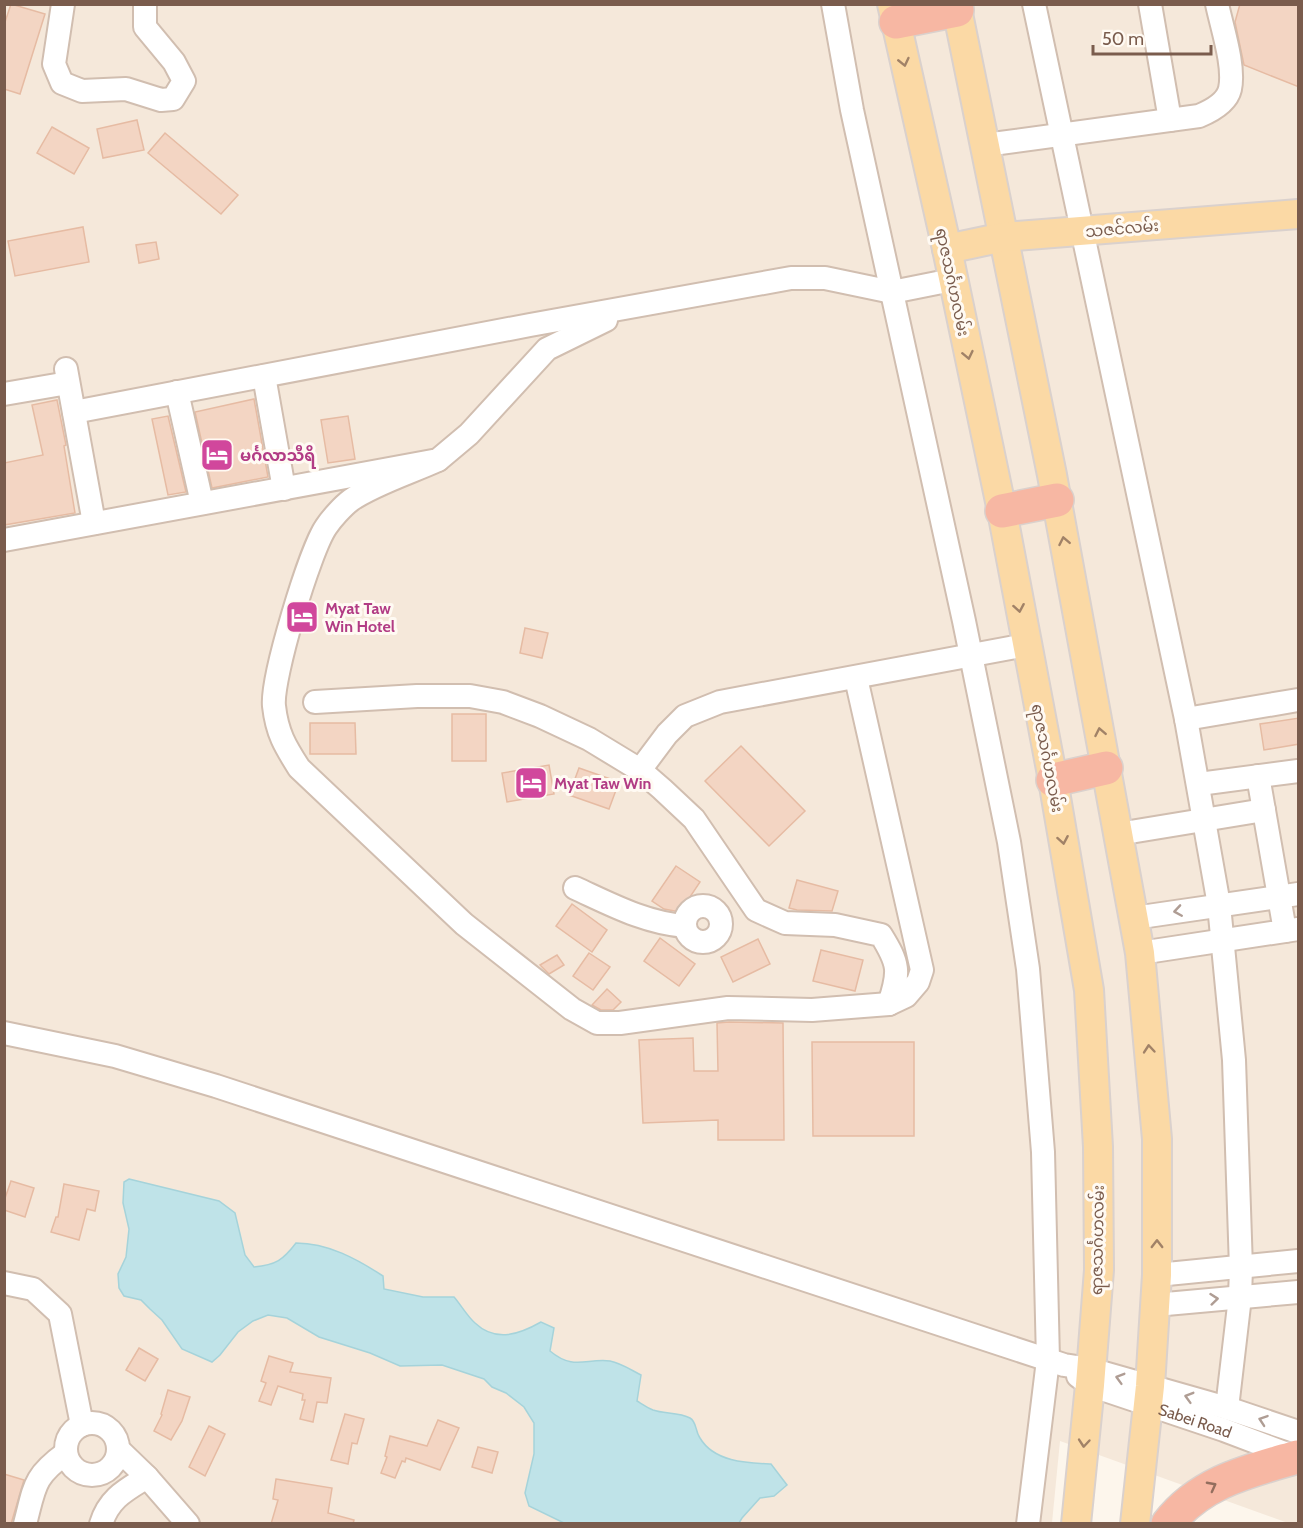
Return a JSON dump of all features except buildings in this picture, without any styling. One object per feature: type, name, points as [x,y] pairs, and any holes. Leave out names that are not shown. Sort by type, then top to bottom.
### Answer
[{"type":"highway","points":[[894,13],[957,7]]},
{"type":"highway","points":[[1002,510],[1057,500]]},
{"type":"highway","points":[[1053,780],[1107,768]]},
{"type":"highway","points":[[1168,1524],[1191,1499],[1214,1484],[1298,1449]]},
{"type":"main road","points":[[957,7],[1057,500],[1140,953],[1157,1139],[1157,1275],[1149,1396],[1135,1524]]},
{"type":"main road","name":"ရာဇသင်္ဂဟလမ်း","points":[[894,13],[1002,510],[1053,780],[1090,1001],[1098,1147],[1099,1247],[1073,1370],[1076,1524]]},
{"type":"main road","name":"သဇင်လမ်း","points":[[947,249],[1004,237],[1299,214]]},
{"type":"street","points":[[63,4],[54,64],[62,83],[82,91],[126,89],[161,100],[173,99],[184,81],[174,62],[145,27],[145,4]]},
{"type":"street","points":[[833,4],[852,110],[1009,842],[1028,969],[1042,1152],[1073,1370],[1028,1524]]},
{"type":"street","points":[[1034,4],[1186,719],[1224,940],[1234,1060],[1241,1268],[1240,1297],[1227,1408]]},
{"type":"street","points":[[1150,4],[1170,120]]},
{"type":"street","points":[[985,145],[1199,116],[1211,111],[1230,90],[1228,58],[1217,4]]},
{"type":"street","points":[[74,412],[791,278],[825,278],[892,292],[952,280]]},
{"type":"street","points":[[326,527],[350,500],[438,460],[469,434],[547,349],[638,307]]},
{"type":"street","points":[[4,394],[67,376],[94,523]]},
{"type":"street","points":[[264,376],[284,489]]},
{"type":"street","points":[[177,392],[202,503]]},
{"type":"street","points":[[4,540],[438,460]]},
{"type":"street","points":[[324,482],[331,494],[326,527],[308,568],[281,660],[274,704],[282,740],[299,768],[464,924],[572,1009],[597,1023],[620,1023],[728,1008],[812,1010],[889,1004],[906,996],[918,982],[922,970],[856,678]]},
{"type":"street","points":[[640,770],[667,734],[685,716],[720,702],[1026,645]]},
{"type":"street","points":[[315,702],[417,696],[470,696],[503,702],[589,739],[640,770],[694,819],[756,910],[785,923],[835,925],[881,935],[894,957],[896,981],[889,1004]]},
{"type":"street","points":[[1186,719],[1299,700]]},
{"type":"street","points":[[1199,784],[1299,771]]},
{"type":"street","points":[[1140,953],[1292,930],[1288,896],[1264,810],[1258,776]]},
{"type":"street","points":[[1118,834],[1264,810]]},
{"type":"street","points":[[575,888],[644,918],[685,926],[688,913],[697,906],[712,908],[719,914],[747,896]]},
{"type":"street","points":[[1134,918],[1288,896]]},
{"type":"street","name":"Sabei Road","points":[[4,1033],[116,1056],[216,1086],[1073,1370],[1298,1449]]},
{"type":"street","points":[[1157,1275],[1299,1261]]},
{"type":"street","points":[[4,1283],[33,1289],[60,1314],[82,1425]]},
{"type":"street","points":[[1155,1305],[1299,1292]]},
{"type":"street","name":"Sabei Road","points":[[1149,1396],[1227,1408],[1298,1449]]},
{"type":"street","points":[[90,1423],[107,1427],[117,1441],[118,1450],[113,1466],[98,1475],[89,1476],[74,1468],[66,1453],[69,1436],[82,1425],[90,1423]]},
{"type":"street","points":[[118,1450],[147,1477],[188,1524]]},
{"type":"street","points":[[26,1524],[38,1478],[66,1453]]},
{"type":"street","points":[[101,1524],[105,1510],[121,1494],[147,1477]]},
{"type":"shaded area","points":[[5,5],[1298,5],[1298,1523],[1288,1523],[1060,1441],[1052,1523],[5,1524]]},
{"type":"water","points":[[129,1179],[219,1201],[235,1213],[245,1255],[254,1267],[278,1261],[296,1243],[319,1246],[352,1258],[383,1276],[384,1289],[423,1297],[454,1297],[472,1320],[491,1333],[500,1335],[516,1333],[541,1322],[554,1328],[550,1351],[558,1357],[573,1362],[610,1361],[641,1375],[637,1401],[653,1410],[690,1418],[700,1438],[714,1452],[732,1460],[771,1464],[787,1485],[774,1496],[760,1498],[739,1523],[564,1523],[529,1506],[525,1493],[534,1454],[534,1423],[524,1407],[506,1393],[492,1387],[484,1379],[442,1365],[400,1366],[370,1353],[319,1337],[287,1318],[268,1315],[253,1321],[238,1332],[212,1362],[182,1349],[162,1320],[141,1300],[124,1296],[119,1288],[118,1274],[126,1257],[129,1229],[123,1203],[124,1182]]},
{"type":"place","name":"မင်္ဂလာသီရိ","points":[[217,455]]},
{"type":"place","name":"Myat Taw Win Hotel","points":[[302,617]]},
{"type":"place","name":"Myat Taw Win","points":[[531,783]]}]
